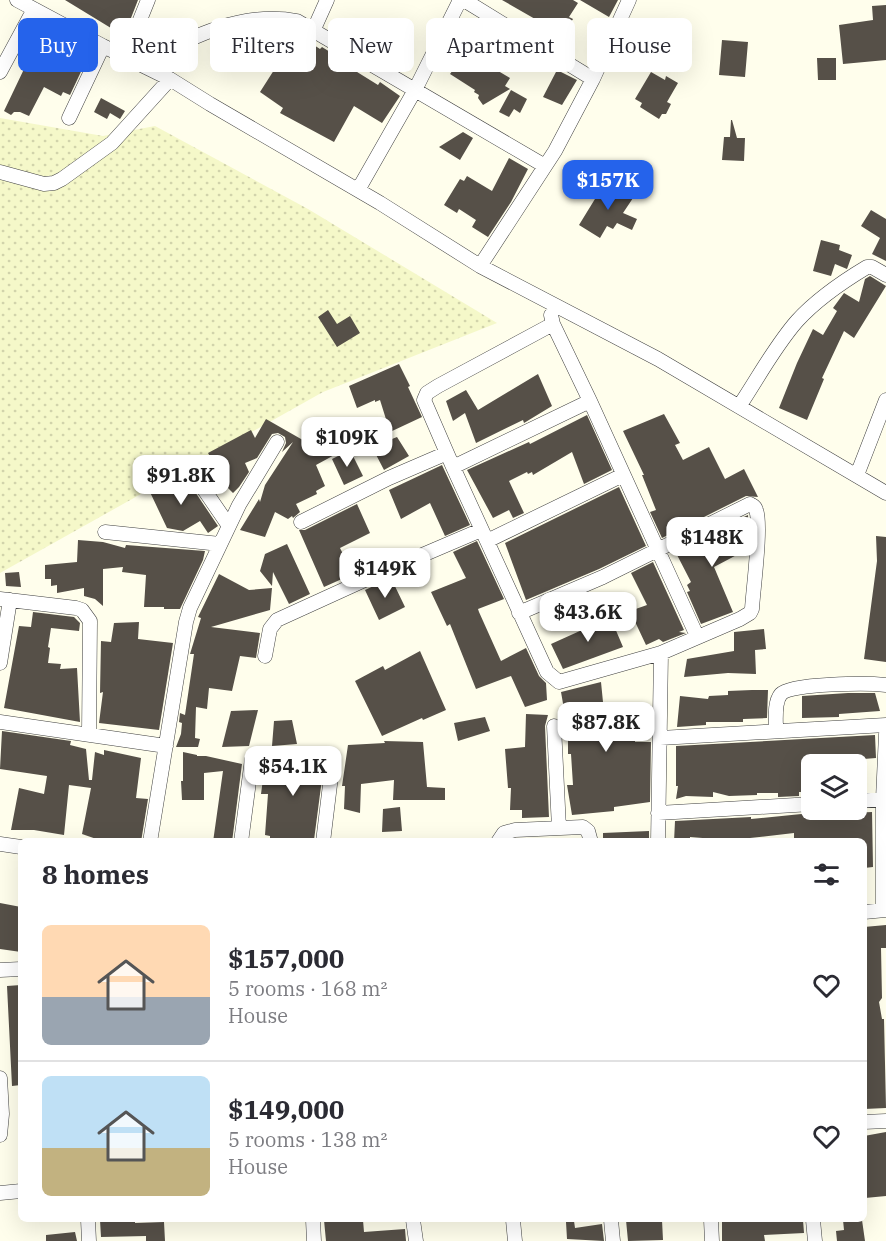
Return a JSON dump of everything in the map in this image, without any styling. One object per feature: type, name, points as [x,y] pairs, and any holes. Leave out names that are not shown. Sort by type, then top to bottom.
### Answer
[{"type":"street","points":[[17,0],[110,50]]},
{"type":"street","points":[[140,18],[148,0]]},
{"type":"street","points":[[316,25],[327,0]]},
{"type":"street","points":[[358,190],[415,90],[462,0],[593,79]]},
{"type":"street","points":[[480,266],[545,166],[593,79],[629,0]]},
{"type":"street","points":[[0,72],[34,9]]},
{"type":"street","points":[[266,18],[284,18]]},
{"type":"street","points":[[316,30],[545,166]]},
{"type":"street","points":[[69,118],[103,46]]},
{"type":"street","points":[[156,72],[358,190],[480,266],[740,405],[886,493]]},
{"type":"street","points":[[0,172],[44,184],[62,179],[112,143],[170,79]]},
{"type":"street","points":[[740,405],[790,329],[822,298],[840,283],[867,267],[872,267],[886,275]]},
{"type":"street","points":[[548,302],[553,324],[696,636]]},
{"type":"street","points":[[519,613],[603,577],[750,504],[755,508],[758,535],[752,609],[740,619],[661,652],[560,682],[547,672],[519,613],[484,536],[425,402],[427,393],[438,386],[553,324]]},
{"type":"street","points":[[857,475],[886,400]]},
{"type":"street","points":[[453,467],[590,401]]},
{"type":"street","points":[[151,838],[186,622],[201,582],[229,526],[277,442]]},
{"type":"street","points":[[302,522],[389,478],[447,453]]},
{"type":"street","points":[[192,472],[229,526]]},
{"type":"street","points":[[265,656],[270,629],[278,620],[378,574],[484,536],[623,475]]},
{"type":"street","points":[[105,532],[220,544]]},
{"type":"street","points":[[0,663],[5,599],[76,608],[87,614],[90,621],[89,734]]},
{"type":"street","points":[[658,838],[661,652]]},
{"type":"street","points":[[776,730],[778,700],[783,692],[789,689],[874,683],[886,685]]},
{"type":"street","points":[[0,722],[166,746]]},
{"type":"street","points":[[660,738],[886,725]]},
{"type":"street","points":[[554,726],[560,828]]},
{"type":"street","points":[[867,912],[884,910],[886,734]]},
{"type":"street","points":[[242,838],[252,759]]},
{"type":"street","points":[[323,838],[333,759]]},
{"type":"street","points":[[867,800],[885,799]]},
{"type":"street","points":[[658,813],[801,805]]},
{"type":"street","points":[[500,838],[501,835],[515,830],[560,828],[586,828],[590,838]]},
{"type":"street","points":[[0,844],[18,847]]},
{"type":"street","points":[[0,970],[18,969]]},
{"type":"street","points":[[0,1078],[2,1114],[0,1135]]},
{"type":"street","points":[[867,1122],[886,1120]]},
{"type":"street","points":[[0,1193],[18,1191]]},
{"type":"street","points":[[88,1222],[89,1241]]},
{"type":"street","points":[[313,1222],[314,1241]]},
{"type":"street","points":[[413,1222],[416,1241]]},
{"type":"street","points":[[513,1222],[515,1241]]},
{"type":"street","points":[[611,1222],[613,1241]]},
{"type":"street","points":[[711,1222],[712,1241]]},
{"type":"street","points":[[813,1222],[815,1241]]},
{"type":"green space","points":[[0,118],[103,136],[155,126],[308,209],[497,323],[323,392],[0,573]]},
{"type":"building","points":[[65,0],[138,0],[131,18],[110,18],[110,27],[98,18]]},
{"type":"building","points":[[502,0],[573,0],[578,3],[569,17],[571,18],[533,18]]},
{"type":"building","points":[[580,0],[618,0],[609,17]]},
{"type":"building","points":[[886,5],[886,60],[843,64],[839,25],[873,20],[872,6]]},
{"type":"building","points":[[722,40],[748,42],[745,77],[719,75]]},
{"type":"building","points":[[316,46],[328,51],[328,72],[357,72],[378,85],[380,82],[400,96],[382,123],[354,106],[334,142],[280,113],[283,108],[260,92],[273,72],[316,72]]},
{"type":"building","points":[[817,58],[836,58],[836,80],[818,80]]},
{"type":"building","points":[[23,72],[81,72],[70,95],[63,92],[61,96],[44,87],[29,116],[20,112],[14,112],[11,115],[4,111]]},
{"type":"building","points":[[451,72],[500,72],[510,78],[505,86],[510,89],[483,105],[478,98],[479,95],[474,92],[475,90],[450,74]]},
{"type":"building","points":[[556,72],[577,80],[562,105],[543,97]]},
{"type":"building","points":[[651,72],[665,80],[666,76],[678,83],[667,102],[671,104],[666,114],[662,114],[659,119],[640,107],[642,103],[635,99]]},
{"type":"building","points":[[511,90],[527,99],[520,113],[514,109],[509,117],[499,112]]},
{"type":"building","points":[[101,98],[125,111],[120,119],[110,113],[107,119],[94,112]]},
{"type":"building","points":[[731,120],[737,138],[745,138],[744,161],[722,160],[724,137],[730,137]]},
{"type":"building","points":[[463,132],[473,138],[460,160],[439,147]]},
{"type":"building","points":[[509,158],[528,169],[511,202],[488,237],[472,227],[476,220],[459,209],[457,213],[444,205],[460,179],[464,181],[467,176],[492,191]]},
{"type":"building","points":[[606,181],[633,198],[623,213],[637,219],[632,230],[617,223],[613,229],[607,226],[600,238],[579,225]]},
{"type":"building","points":[[871,210],[886,219],[886,261],[872,254],[880,238],[861,226]]},
{"type":"building","points":[[821,240],[840,245],[839,250],[852,255],[847,269],[835,264],[831,276],[813,271]]},
{"type":"building","points":[[870,276],[886,286],[854,338],[844,331],[822,378],[824,379],[807,420],[779,408],[813,329],[823,335],[837,311],[833,308],[844,293],[859,302],[865,279]]},
{"type":"building","points":[[328,310],[337,324],[350,316],[360,333],[337,347],[318,317]]},
{"type":"building","points":[[399,364],[422,417],[390,432],[380,400],[357,408],[349,386]]},
{"type":"building","points":[[538,374],[552,406],[524,423],[523,420],[476,443],[465,413],[453,421],[446,401],[466,390],[478,410]]},
{"type":"building","points":[[664,414],[680,443],[675,445],[683,460],[709,447],[725,479],[744,469],[758,497],[746,496],[662,538],[650,512],[656,510],[642,475],[644,475],[623,431]]},
{"type":"building","points":[[587,415],[612,470],[584,484],[572,452],[533,475],[532,472],[528,474],[527,472],[509,481],[524,513],[513,518],[509,510],[493,518],[467,470],[529,442],[530,444]]},
{"type":"building","points":[[266,419],[315,447],[327,433],[338,453],[316,465],[325,486],[316,491],[317,494],[296,504],[300,512],[293,518],[292,516],[288,519],[275,512],[265,537],[240,530],[259,499],[260,502],[265,485],[293,442],[282,452],[286,443],[285,437],[278,433],[272,434],[257,458],[245,463],[249,472],[233,493],[208,453],[251,430],[255,438]]},
{"type":"building","points":[[397,437],[409,456],[384,470],[372,447]]},
{"type":"building","points":[[350,450],[363,476],[344,485],[332,459]]},
{"type":"building","points":[[442,465],[470,525],[445,536],[430,503],[401,519],[389,490]]},
{"type":"building","points":[[183,474],[218,526],[208,533],[200,521],[183,531],[167,528],[149,490]]},
{"type":"building","points":[[619,487],[646,546],[526,600],[505,543]]},
{"type":"building","points":[[357,504],[370,533],[340,548],[353,574],[324,587],[299,530],[305,530]]},
{"type":"building","points":[[748,515],[748,549],[714,567],[733,612],[701,624],[687,592],[690,591],[687,585],[691,582],[675,551]]},
{"type":"building","points":[[876,536],[886,537],[886,662],[864,659],[877,561]]},
{"type":"building","points":[[78,540],[103,542],[125,548],[126,545],[205,551],[180,609],[144,607],[146,575],[122,572],[123,567],[103,569],[103,606],[95,599],[84,596],[84,588],[57,593],[57,585],[51,586],[51,579],[45,579],[45,565],[77,562]]},
{"type":"building","points":[[477,541],[504,599],[478,609],[479,612],[501,661],[526,648],[539,676],[546,683],[547,700],[525,707],[511,676],[476,689],[450,624],[447,626],[431,592],[466,578],[453,552]]},
{"type":"building","points":[[287,544],[310,594],[289,604],[273,572],[272,586],[260,571],[265,554]]},
{"type":"building","points":[[653,562],[684,630],[679,632],[686,633],[663,642],[659,639],[646,645],[630,611],[647,605],[631,573]]},
{"type":"building","points":[[19,572],[21,587],[6,586],[5,573]]},
{"type":"building","points":[[219,574],[249,590],[272,588],[270,610],[211,627],[260,633],[256,658],[240,656],[232,691],[209,688],[207,709],[196,707],[195,738],[200,739],[198,747],[176,747],[181,734],[180,713],[185,715],[194,654],[190,654],[201,618],[198,617]]},
{"type":"building","points":[[391,578],[405,607],[379,620],[365,590]]},
{"type":"building","points":[[33,612],[74,617],[80,623],[79,631],[51,628],[48,663],[61,664],[60,669],[77,668],[80,722],[4,708],[19,626],[31,627]]},
{"type":"building","points":[[609,614],[623,647],[563,669],[551,644],[582,630]]},
{"type":"building","points":[[139,622],[138,639],[173,643],[159,730],[99,723],[103,692],[100,693],[101,641],[111,642],[114,623]]},
{"type":"building","points":[[764,629],[766,649],[755,650],[756,674],[728,673],[684,677],[687,659],[734,651],[734,632]]},
{"type":"building","points":[[420,651],[446,710],[382,736],[355,681],[383,666],[385,670]]},
{"type":"building","points":[[601,682],[604,712],[651,705],[651,728],[635,729],[635,742],[651,742],[650,802],[614,807],[614,811],[572,815],[567,785],[573,785],[571,754],[568,754],[568,732],[561,692]]},
{"type":"building","points":[[768,690],[767,718],[743,719],[743,722],[706,722],[706,725],[677,727],[680,696],[708,699],[709,696],[728,695],[728,691]]},
{"type":"building","points":[[875,693],[880,711],[839,714],[839,717],[802,718],[802,696]]},
{"type":"building","points":[[258,710],[249,746],[222,747],[231,711]]},
{"type":"building","points":[[526,714],[548,715],[545,726],[549,817],[522,818],[522,810],[510,810],[511,788],[508,788],[505,749],[525,747]]},
{"type":"building","points":[[485,717],[490,731],[458,741],[454,723]]},
{"type":"building","points":[[292,720],[297,744],[272,746],[274,721]]},
{"type":"building","points":[[2,731],[71,741],[70,745],[86,749],[89,780],[92,780],[95,752],[104,755],[104,750],[141,758],[136,798],[148,799],[142,838],[94,838],[82,834],[91,788],[69,785],[64,835],[34,830],[11,830],[19,788],[44,794],[47,776],[0,769]]},
{"type":"building","points":[[875,735],[876,758],[867,759],[867,754],[801,754],[801,792],[799,796],[778,797],[778,793],[757,793],[757,795],[729,796],[713,792],[713,797],[686,796],[676,799],[678,786],[676,786],[676,746]]},
{"type":"building","points":[[384,741],[423,742],[427,787],[445,788],[445,800],[393,800],[394,780],[361,784],[360,813],[344,809],[345,786],[342,786],[348,745],[385,743]]},
{"type":"building","points":[[183,752],[242,764],[233,838],[214,838],[223,771],[204,773],[204,800],[182,800],[181,781],[183,781]]},
{"type":"building","points":[[304,752],[325,756],[314,838],[270,838],[265,835],[268,794],[261,794],[266,757],[303,763]]},
{"type":"building","points":[[400,807],[402,831],[382,832],[383,809]]},
{"type":"building","points":[[867,812],[872,812],[873,867],[867,868],[867,838],[794,838],[794,833],[750,838],[674,838],[675,821],[751,817],[751,819],[801,814],[801,820],[867,820]]},
{"type":"building","points":[[649,831],[649,838],[603,838],[603,833]]},
{"type":"building","points":[[0,903],[18,906],[18,952],[0,949]]},
{"type":"building","points":[[886,925],[886,948],[881,948],[882,998],[879,1002],[882,1019],[884,1019],[886,1108],[867,1109],[867,927]]},
{"type":"building","points":[[18,985],[18,1085],[12,1086],[7,986]]},
{"type":"building","points":[[886,1132],[886,1196],[867,1198],[867,1135]]},
{"type":"building","points":[[100,1222],[164,1222],[165,1241],[146,1241],[146,1236],[101,1237]]},
{"type":"building","points":[[324,1222],[363,1222],[364,1232],[405,1229],[406,1241],[326,1241]]},
{"type":"building","points":[[566,1222],[574,1222],[575,1228],[602,1224],[604,1241],[567,1239]]},
{"type":"building","points":[[626,1222],[662,1222],[663,1240],[628,1241]]},
{"type":"building","points":[[722,1222],[803,1222],[804,1233],[764,1235],[765,1241],[722,1241]]},
{"type":"building","points":[[843,1222],[862,1222],[865,1241],[837,1241],[836,1231],[844,1230]]},
{"type":"building","points":[[75,1232],[77,1241],[46,1241],[46,1235]]}]
